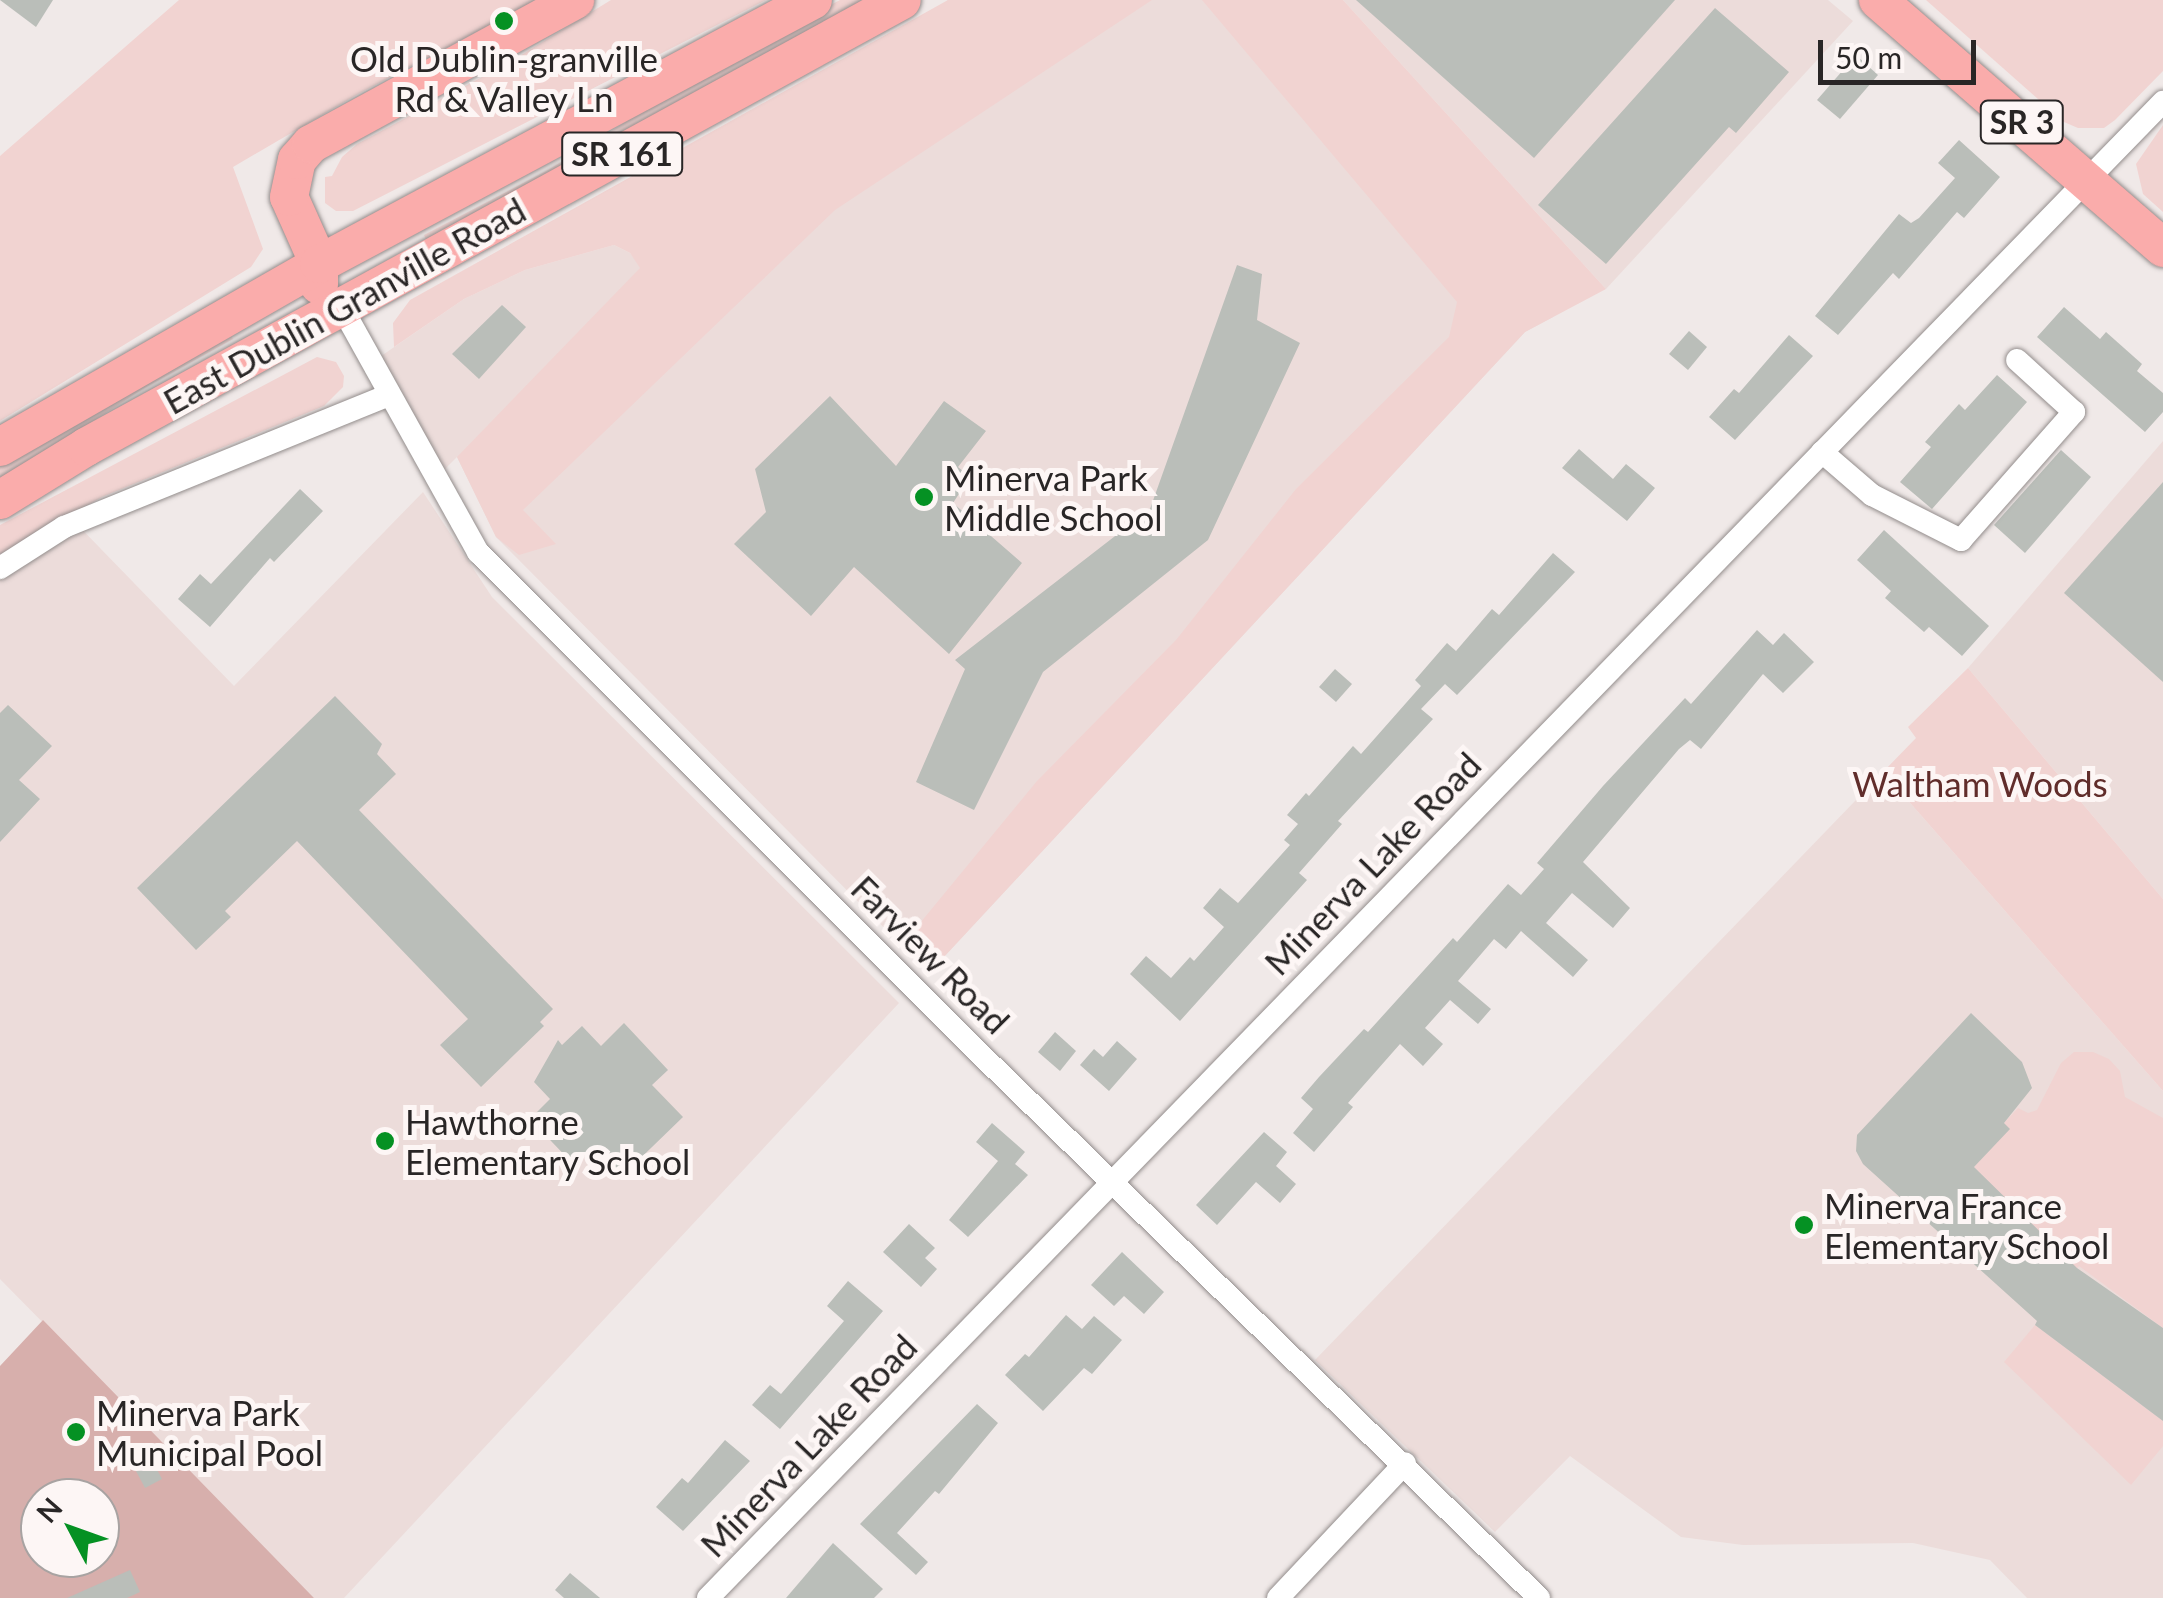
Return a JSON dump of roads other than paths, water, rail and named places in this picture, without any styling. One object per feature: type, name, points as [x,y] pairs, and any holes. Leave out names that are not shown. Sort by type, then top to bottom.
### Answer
[{"type":"main road","points":[[86,447],[118,408],[304,301],[318,288],[322,277],[319,264],[289,197],[297,160],[311,144],[575,0]]},
{"type":"main road","name":"East Dublin Granville Road","points":[[0,447],[319,264],[812,0]]},
{"type":"main road","name":"East Dublin Granville Road","points":[[0,500],[86,447],[902,0]]},
{"type":"main road","name":"SR 3","points":[[1878,0],[2086,177],[2163,248]]},
{"type":"main road","points":[[341,306],[336,293],[352,272],[692,85],[711,56]]},
{"type":"street","name":"Minerva Lake Road","points":[[708,1598],[2163,102]]},
{"type":"street","name":"Farview Road","points":[[341,306],[478,552],[975,1049],[1539,1598]]},
{"type":"street","points":[[1822,452],[1872,495],[1961,540],[2074,412],[2016,360]]},
{"type":"street","points":[[0,568],[64,527],[389,396]]},
{"type":"street","points":[[1278,1598],[1405,1464]]},
{"type":"place","name":"Old Dublin-granville Rd & Valley Ln","points":[[504,21]]},
{"type":"place","name":"Minerva Park Middle School","points":[[924,497]]},
{"type":"place","name":"Hawthorne Elementary School","points":[[385,1141]]},
{"type":"place","name":"Minerva France Elementary School","points":[[1804,1225]]},
{"type":"place","name":"Minerva Park Municipal Pool","points":[[76,1432]]},
{"type":"park label","name":"Waltham Woods","points":[[1980,783]]}]
